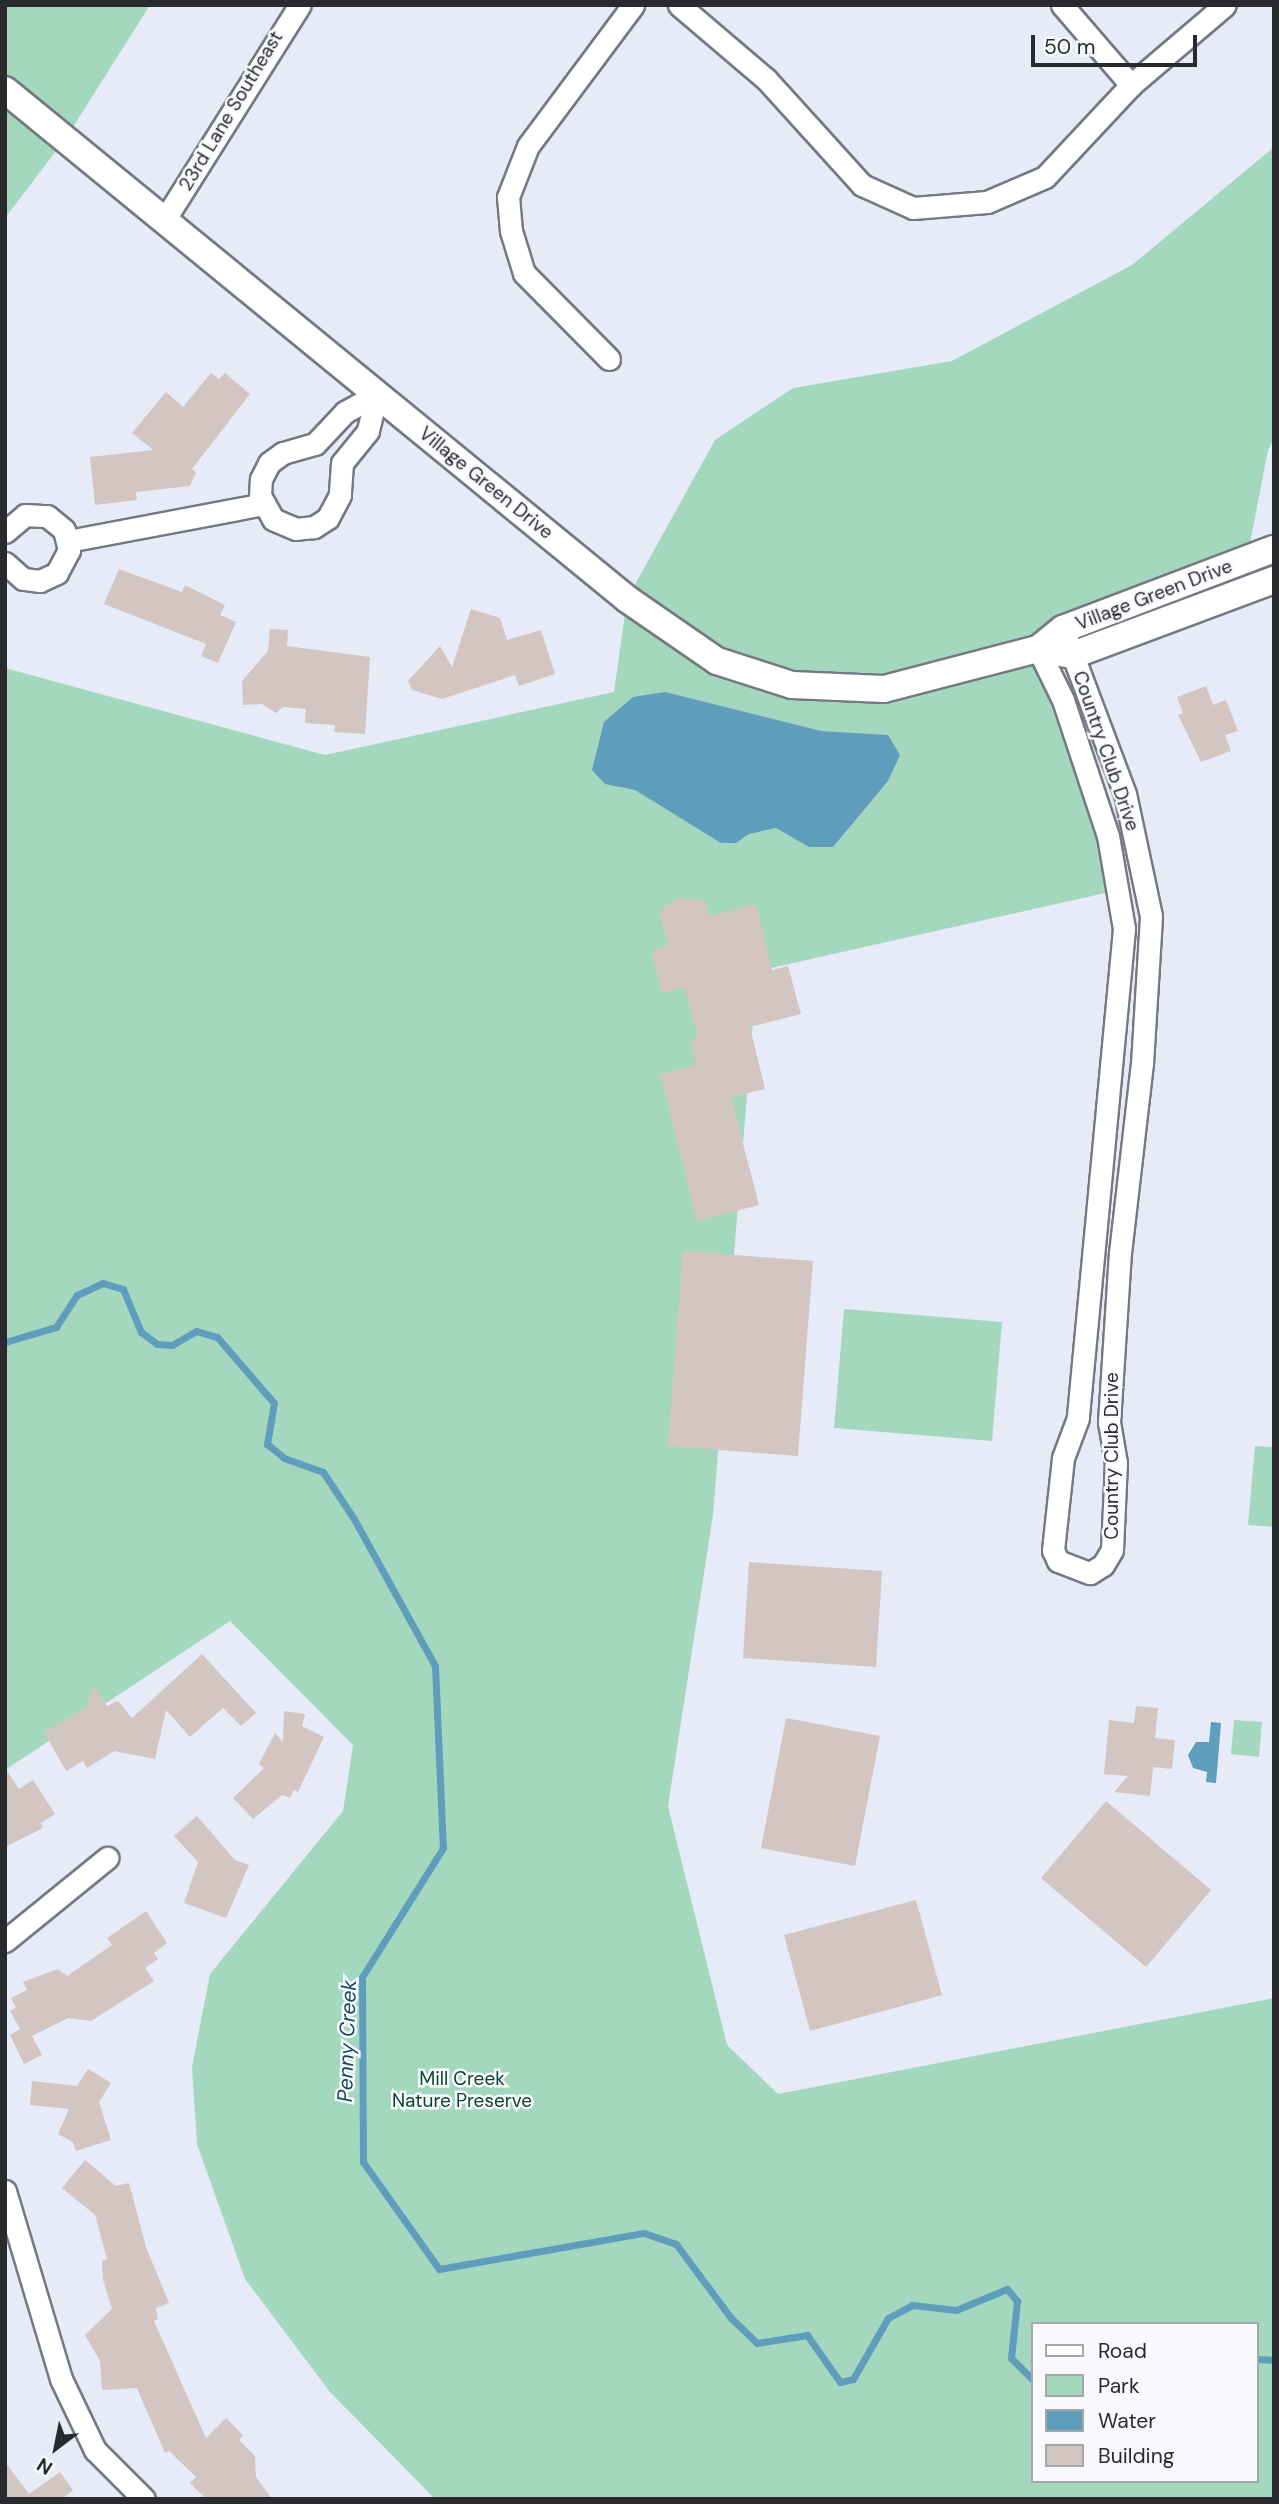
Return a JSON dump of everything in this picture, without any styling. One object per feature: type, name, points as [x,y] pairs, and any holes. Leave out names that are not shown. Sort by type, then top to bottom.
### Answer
[{"type":"street","name":"23rd Lane Southeast","points":[[165,219],[299,5]]},
{"type":"street","points":[[609,359],[524,273],[511,231],[508,197],[528,146],[633,5]]},
{"type":"street","points":[[679,5],[766,79],[862,185],[913,208],[987,202],[1045,177],[1131,85],[1225,5]]},
{"type":"street","points":[[1062,5],[1131,85]]},
{"type":"street","name":"Village Green Drive","points":[[5,90],[627,599],[717,661],[792,685],[884,689],[1038,649],[1063,629],[1274,549]]},
{"type":"street","points":[[377,394],[368,431],[342,463],[338,504],[328,518],[314,527],[296,530],[272,519],[263,504],[261,479],[269,463],[283,453],[314,444],[345,412],[377,394]]},
{"type":"street","points":[[68,541],[263,504]]},
{"type":"street","points":[[5,532],[15,520],[37,513],[57,522],[68,541],[67,559],[49,578],[23,579],[5,563]]},
{"type":"street","name":"Village Green Drive","points":[[1038,649],[1073,655],[1274,580]]},
{"type":"street","name":"Country Club Drive","points":[[1038,649],[1063,700],[1108,836],[1124,929],[1078,1418],[1063,1458],[1054,1550],[1066,1566],[1090,1573],[1103,1565],[1112,1550],[1116,1463],[1109,1422],[1120,1253],[1142,1063],[1151,916],[1125,794],[1063,629]]},
{"type":"street","points":[[5,1941],[107,1858]]},
{"type":"street","points":[[5,2191],[61,2379],[95,2451],[144,2499]]},
{"type":"green space","points":[[5,5],[150,5],[66,138],[5,218]]},
{"type":"green space","name":"Mill Creek Nature Preserve","points":[[1274,147],[1274,439],[1268,450],[1247,559],[1038,649],[1119,890],[757,971],[713,1515],[668,1806],[727,2045],[778,2094],[1274,1998],[1274,2499],[435,2499],[330,2392],[245,2279],[197,2144],[192,2067],[210,1974],[343,1811],[353,1745],[230,1621],[5,1770],[5,668],[325,755],[614,692],[627,599],[715,440],[793,388],[952,361],[1132,265]]},
{"type":"green space","points":[[844,1309],[1002,1322],[992,1441],[834,1428]]},
{"type":"green space","points":[[1255,1446],[1274,1447],[1274,1527],[1248,1525]]},
{"type":"green space","points":[[1234,1720],[1262,1722],[1259,1757],[1231,1754]]},
{"type":"water","points":[[665,692],[821,731],[888,735],[900,755],[888,781],[833,847],[809,847],[776,828],[749,834],[736,843],[721,843],[635,790],[605,784],[592,770],[604,722],[633,697]]},
{"type":"water","points":[[1211,1722],[1221,1723],[1216,1783],[1206,1782],[1207,1772],[1193,1768],[1188,1755],[1196,1742],[1209,1742]]},
{"type":"building","points":[[211,373],[219,379],[225,373],[250,394],[192,469],[196,473],[190,486],[136,492],[137,500],[95,505],[90,457],[153,450],[132,433],[166,392],[183,407]]},
{"type":"building","points":[[119,569],[182,592],[185,585],[225,605],[220,615],[236,622],[218,663],[201,656],[206,644],[104,604]]},
{"type":"building","points":[[471,609],[500,618],[507,640],[541,630],[555,674],[519,686],[515,675],[442,699],[412,690],[408,681],[440,646],[452,667]]},
{"type":"building","points":[[270,629],[288,630],[287,646],[370,657],[365,734],[334,732],[335,725],[305,723],[306,709],[283,707],[276,713],[262,704],[243,705],[242,681],[268,651]]},
{"type":"building","points":[[1206,686],[1213,705],[1226,700],[1238,731],[1225,735],[1231,751],[1201,762],[1178,715],[1183,713],[1177,697]]},
{"type":"building","points":[[678,898],[705,901],[709,916],[756,904],[772,970],[788,966],[801,1014],[750,1027],[765,1089],[731,1097],[759,1205],[697,1221],[660,1074],[696,1065],[691,1043],[697,1034],[685,988],[662,993],[651,950],[668,946],[659,911]]},
{"type":"building","points":[[683,1251],[813,1261],[798,1456],[668,1446]]},
{"type":"building","points":[[749,1562],[882,1571],[876,1667],[743,1658]]},
{"type":"building","points":[[202,1654],[256,1713],[241,1726],[223,1708],[190,1737],[166,1710],[155,1759],[114,1751],[87,1768],[83,1761],[66,1771],[44,1732],[87,1707],[93,1685],[107,1706],[118,1701],[132,1718]]},
{"type":"building","points":[[1136,1706],[1158,1708],[1155,1738],[1175,1740],[1172,1769],[1153,1767],[1150,1796],[1114,1792],[1128,1776],[1104,1774],[1109,1720],[1134,1723]]},
{"type":"building","points":[[284,1711],[305,1714],[302,1726],[324,1737],[298,1792],[294,1790],[290,1798],[282,1795],[253,1819],[233,1798],[264,1768],[259,1764],[275,1733],[283,1742]]},
{"type":"building","points":[[786,1718],[880,1736],[855,1866],[761,1848]]},
{"type":"building","points":[[5,1768],[19,1789],[33,1780],[55,1814],[41,1823],[43,1828],[5,1847]]},
{"type":"building","points":[[1106,1801],[1211,1890],[1146,1967],[1041,1878]]},
{"type":"building","points":[[197,1816],[235,1860],[249,1865],[226,1918],[184,1903],[198,1862],[174,1836]]},
{"type":"building","points":[[916,1900],[942,1995],[810,2031],[784,1935]]},
{"type":"building","points":[[146,1911],[167,1943],[154,1953],[158,1959],[145,1968],[154,1981],[91,2021],[68,2018],[32,2036],[42,2055],[24,2064],[10,2035],[20,2029],[10,2011],[16,2008],[11,1998],[27,1990],[23,1982],[58,1969],[67,1976],[112,1945],[107,1938]]},
{"type":"building","points":[[88,2069],[111,2083],[99,2102],[111,2140],[76,2151],[73,2142],[58,2134],[69,2109],[30,2105],[32,2081],[77,2086]]},
{"type":"building","points":[[85,2160],[116,2186],[129,2183],[146,2247],[169,2303],[156,2308],[158,2319],[154,2321],[206,2438],[226,2418],[243,2435],[239,2440],[255,2456],[256,2477],[272,2499],[206,2499],[190,2483],[196,2477],[169,2451],[165,2453],[137,2388],[102,2390],[100,2361],[85,2335],[112,2309],[103,2280],[102,2261],[107,2259],[95,2215],[62,2188]]},
{"type":"building","points":[[5,2462],[29,2494],[60,2472],[73,2490],[62,2499],[5,2499]]},
{"type":"waterway","name":"Penny Creek","points":[[5,1342],[56,1327],[77,1295],[103,1283],[123,1289],[141,1332],[157,1344],[172,1345],[196,1331],[217,1337],[274,1403],[267,1444],[284,1458],[323,1472],[354,1519],[435,1666],[443,1848],[362,1977],[363,2162],[439,2269],[644,2233],[676,2244],[731,2318],[757,2343],[807,2335],[840,2382],[853,2379],[888,2318],[912,2305],[956,2310],[1007,2289],[1017,2301],[1011,2358],[1030,2377]]},
{"type":"waterway","name":"Penny Creek","points":[[1258,2359],[1274,2360]]}]
